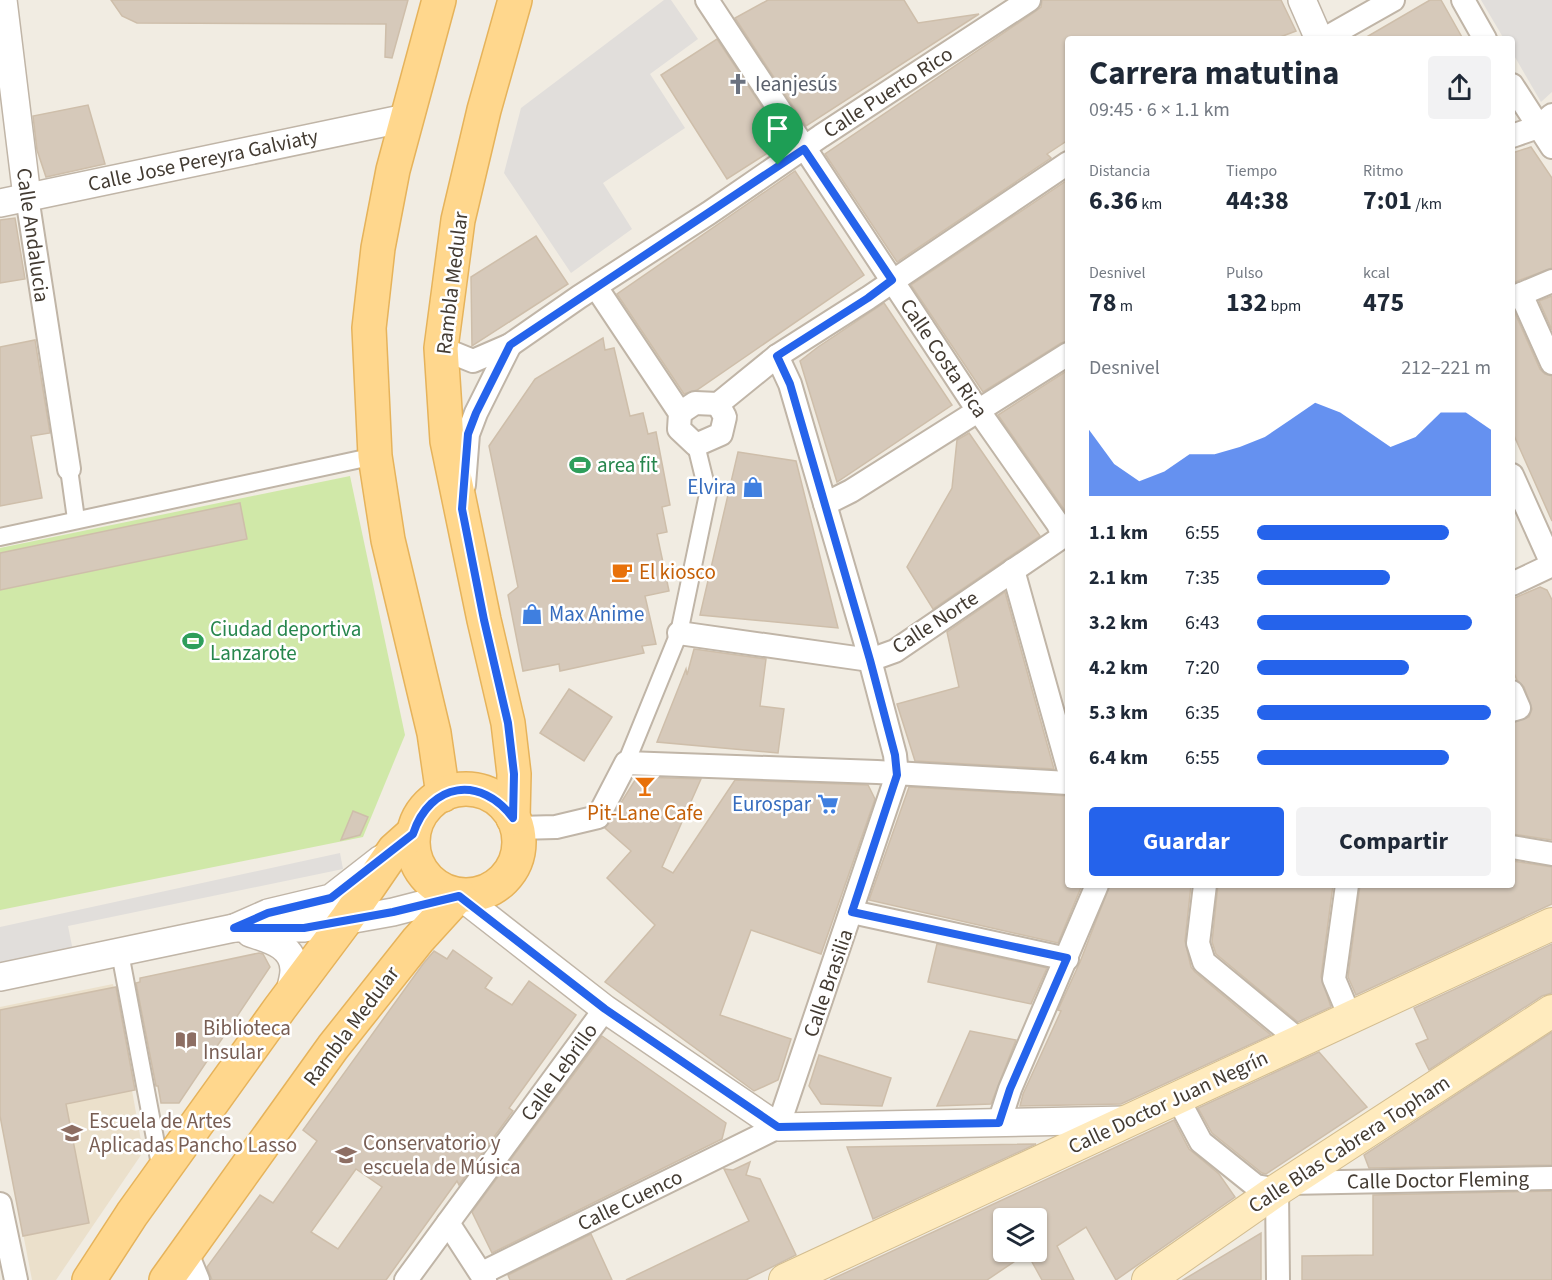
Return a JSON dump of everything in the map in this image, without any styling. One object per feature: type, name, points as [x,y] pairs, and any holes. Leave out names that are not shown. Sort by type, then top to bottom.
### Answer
[{"type":"main road","points":[[439,0],[406,118],[378,248],[369,328],[375,456],[388,540],[434,733],[443,795]]},
{"type":"main road","name":"Rambla Medular","points":[[514,823],[514,774],[508,723],[447,441],[441,348],[458,220],[484,110],[515,0]]},
{"type":"main road","points":[[89,1280],[162,1172],[404,842],[428,805],[443,795],[457,790],[470,789],[487,794],[503,805],[514,823],[519,841],[511,870],[499,884],[484,893],[472,896],[459,896],[438,888],[423,874],[414,855],[404,842]]},
{"type":"main road","name":"Rambla Medular","points":[[166,1280],[192,1265],[333,1047],[418,940],[459,896]]},
{"type":"main road","name":"Calle Doctor Juan Negrín","points":[[785,1280],[1552,924]]},
{"type":"main road","name":"Calle Blas Cabrera Topham","points":[[1148,1280],[1282,1186],[1552,1011]]},
{"type":"street","name":"Calle Andalucia","points":[[3,0],[27,197],[69,470]]},
{"type":"street","name":"Calle Puerto Rico","points":[[441,348],[473,361],[510,345],[1029,0]]},
{"type":"street","points":[[1302,0],[1317,36]]},
{"type":"street","points":[[1329,36],[1393,0]]},
{"type":"street","points":[[1463,0],[1483,36]]},
{"type":"street","name":"Calle Costa Rica","points":[[715,2],[804,149],[978,410],[1065,533]]},
{"type":"street","points":[[1515,88],[1545,121],[1552,147]]},
{"type":"street","name":"Calle Jose Pereyra Galviaty","points":[[0,203],[406,118]]},
{"type":"street","points":[[1515,135],[1545,121]]},
{"type":"street","points":[[680,413],[695,403],[718,404],[777,356],[868,298],[1065,165]]},
{"type":"street","points":[[1552,281],[1517,296],[1552,363]]},
{"type":"street","points":[[514,823],[556,827],[598,817],[626,763],[679,633],[708,494],[696,445],[679,429],[680,413],[597,287]]},
{"type":"street","name":"Calle Puerto Rico","points":[[462,509],[468,434],[510,345]]},
{"type":"street","name":"Calle Brasilia","points":[[777,356],[790,384],[870,660],[895,755],[897,775],[778,1127]]},
{"type":"street","points":[[825,504],[851,491],[1065,356]]},
{"type":"street","points":[[696,445],[721,434],[725,417],[718,404]]},
{"type":"street","points":[[0,537],[375,456]]},
{"type":"street","points":[[69,470],[76,519]]},
{"type":"street","points":[[1515,489],[1520,512],[1552,564],[1515,582]]},
{"type":"street","name":"Calle Norte","points":[[679,633],[870,660],[895,651],[1065,535]]},
{"type":"street","points":[[1013,570],[1065,756]]},
{"type":"street","points":[[626,763],[1065,783]]},
{"type":"street","points":[[0,977],[234,928],[268,913],[331,898],[404,842]]},
{"type":"street","points":[[1515,848],[1552,854]]},
{"type":"street","points":[[999,1123],[1010,1089],[1096,888]]},
{"type":"street","points":[[1205,888],[1198,943],[1204,962],[1300,1041]]},
{"type":"street","points":[[1347,888],[1334,979],[1350,1017]]},
{"type":"street","points":[[234,928],[304,928],[393,912],[459,896],[605,1009],[778,1127],[1128,1120]]},
{"type":"street","points":[[852,912],[1067,958]]},
{"type":"street","points":[[234,928],[276,942],[290,954],[294,970],[288,999]]},
{"type":"street","points":[[120,953],[162,1172]]},
{"type":"street","name":"Calle Lebrillo","points":[[406,1280],[605,1009]]},
{"type":"street","name":"Calle Doctor Fleming","points":[[1178,1097],[1201,1142],[1256,1186],[1552,1178]]},
{"type":"street","name":"Calle Cuenco","points":[[484,1277],[778,1127]]},
{"type":"street","points":[[1278,1280],[1282,1186]]},
{"type":"street","points":[[0,1204],[16,1280]]},
{"type":"street","points":[[448,1223],[484,1277]]},
{"type":"shaded area","points":[[664,0],[671,0],[698,39],[650,74],[685,128],[603,183],[632,229],[571,273],[504,173],[521,108]]},
{"type":"shaded area","points":[[1481,0],[1552,0],[1552,92],[1541,102],[1515,57],[1515,36],[1502,36]]},
{"type":"shaded area","points":[[340,853],[343,869],[68,926],[73,951],[0,964],[0,927]]},
{"type":"shaded area","name":"Escuela de Artes Aplicadas Pancho Lasso","points":[[113,984],[143,1152],[56,1280],[32,1280],[0,1113],[0,1007]]},
{"type":"green space","name":"Ciudad deportiva Lanzarote","points":[[350,476],[405,735],[363,837],[0,910],[0,548]]},
{"type":"building","points":[[111,0],[408,0],[392,58],[385,57],[386,24],[137,23],[122,16]]},
{"type":"building","points":[[768,0],[904,0],[918,23],[979,14],[806,126],[735,18]]},
{"type":"building","points":[[1042,0],[1281,0],[1296,31],[1283,36],[1065,36],[1065,142],[1047,154],[1051,158],[897,262],[825,154],[1041,7]]},
{"type":"building","points":[[1430,0],[1441,0],[1461,36],[1368,36]]},
{"type":"building","points":[[717,39],[784,140],[779,143],[780,145],[727,179],[661,75]]},
{"type":"building","points":[[88,105],[105,164],[46,177],[37,150],[33,116]]},
{"type":"building","points":[[1531,147],[1552,178],[1552,268],[1515,282],[1515,152]]},
{"type":"building","points":[[795,171],[864,275],[697,390],[684,394],[617,294]]},
{"type":"building","points":[[1065,182],[1065,342],[983,392],[911,285]]},
{"type":"building","points":[[15,218],[25,279],[0,283],[0,220]]},
{"type":"building","points":[[536,236],[568,284],[472,346],[471,277]]},
{"type":"building","points":[[1552,296],[1552,330],[1539,301]]},
{"type":"building","points":[[884,303],[952,405],[837,482],[800,361]]},
{"type":"building","points":[[1515,313],[1540,369],[1552,376],[1552,521],[1515,438]]},
{"type":"building","points":[[603,338],[605,350],[614,348],[630,416],[643,413],[648,434],[656,432],[670,505],[662,507],[667,532],[657,534],[669,591],[645,596],[656,644],[642,646],[644,653],[560,671],[559,664],[523,671],[508,595],[518,587],[489,446],[535,379]]},
{"type":"building","points":[[35,340],[50,433],[31,436],[42,498],[0,506],[0,347]]},
{"type":"building","points":[[1065,372],[1065,511],[998,415]]},
{"type":"building","points":[[969,433],[1040,536],[933,609],[907,567],[952,488],[957,440]]},
{"type":"building","points":[[738,452],[796,461],[838,628],[700,615]]},
{"type":"building","points":[[240,503],[247,539],[0,590],[0,553]]},
{"type":"building","points":[[1540,587],[1547,590],[1552,600],[1552,840],[1515,834],[1515,722],[1529,717],[1532,709],[1524,687],[1515,676],[1515,598]]},
{"type":"building","points":[[1005,592],[1054,769],[915,761],[897,704],[959,687],[947,632]]},
{"type":"building","points":[[694,649],[766,659],[760,706],[784,709],[778,753],[657,742],[686,669],[687,675]]},
{"type":"building","points":[[569,689],[612,717],[584,761],[540,733]]},
{"type":"building","points":[[637,777],[701,779],[662,867],[673,873],[735,780],[868,785],[875,799],[821,954],[751,930],[720,1015],[791,1039],[778,1080],[754,1091],[605,982],[655,925],[607,878],[631,851],[605,828]]},
{"type":"building","points":[[909,787],[1065,796],[1065,888],[1081,888],[1058,943],[869,900]]},
{"type":"building","points":[[353,811],[368,817],[360,835],[341,840]]},
{"type":"building","points":[[1515,861],[1552,867],[1552,904],[1356,995],[1348,977],[1360,888],[1515,888]]},
{"type":"building","points":[[1109,888],[1191,888],[1185,941],[1191,967],[1271,1035],[1121,1104],[1020,1106],[1023,1094],[1061,1011],[1058,1010],[1080,962]]},
{"type":"building","points":[[1218,888],[1333,888],[1321,977],[1331,1007],[1298,1022],[1216,954],[1212,942]]},
{"type":"building","points":[[937,944],[1047,968],[1031,1004],[928,982]]},
{"type":"building","points":[[1552,944],[1552,993],[1542,996],[1429,1070],[1416,1044],[1428,1039],[1414,1008]]},
{"type":"building","points":[[453,950],[492,978],[485,988],[512,1005],[529,981],[576,1015],[509,1108],[513,1111],[459,1185],[457,1181],[386,1280],[212,1280],[207,1267],[260,1195],[273,1203],[317,1141],[303,1130],[423,964],[434,951],[447,959]],"holes":[[[356,1169],[382,1187],[338,1249],[311,1232]]]},
{"type":"building","name":"Biblioteca Insular","points":[[263,954],[270,967],[179,1103],[161,1103],[136,983],[140,982],[140,978]]},
{"type":"building","name":"Escuela de Artes Aplicadas Pancho Lasso","points":[[116,987],[135,1090],[66,1104],[89,1223],[23,1236],[0,1116],[0,1010]]},
{"type":"building","points":[[970,1031],[1016,1040],[991,1104],[937,1106]]},
{"type":"building","points":[[1552,1032],[1552,1165],[1369,1168],[1364,1155]]},
{"type":"building","points":[[602,1036],[726,1123],[722,1139],[492,1253],[472,1212]]},
{"type":"building","points":[[1319,1052],[1367,1107],[1266,1174],[1212,1133],[1198,1108]]},
{"type":"building","points":[[819,1055],[891,1078],[882,1106],[821,1104],[809,1086]]},
{"type":"building","points":[[1174,1120],[1189,1149],[1219,1174],[1235,1197],[1116,1280],[1086,1227],[1057,1246],[1074,1280],[1042,1280],[1032,1262],[1047,1262],[1047,1208],[993,1208],[993,1262],[1014,1262],[987,1280],[830,1280]]},
{"type":"building","points":[[1036,1144],[873,1219],[847,1147]]},
{"type":"building","points":[[750,1162],[746,1175],[760,1179],[796,1255],[746,1280],[626,1280],[749,1221],[724,1169],[733,1170]]},
{"type":"building","points":[[1552,1191],[1552,1280],[1302,1280],[1302,1256],[1373,1255],[1373,1195]]},
{"type":"building","points":[[1261,1233],[1261,1280],[1183,1280]]},
{"type":"building","points":[[591,1234],[612,1280],[510,1280],[508,1275]]},
{"type":"place","name":"Ieanjesús","points":[[738,84]]},
{"type":"place","name":"area fit","points":[[580,465]]},
{"type":"place","name":"Elvira","points":[[753,487]]},
{"type":"place","name":"El kiosco","points":[[622,572]]},
{"type":"place","name":"Max Anime","points":[[532,614]]},
{"type":"place","name":"Ciudad deportiva Lanzarote","points":[[193,641]]},
{"type":"place","name":"Pit-Lane Cafe","points":[[645,786]]},
{"type":"place","name":"Eurospar","points":[[828,804]]},
{"type":"place","name":"Biblioteca Insular","points":[[186,1040]]},
{"type":"place","name":"Escuela de Artes Aplicadas Pancho Lasso","points":[[72,1133]]},
{"type":"place","name":"Conservatorio y escuela de Música","points":[[346,1155]]},
{"type":"route","points":[[804,149],[892,280],[777,356],[790,384],[865,640],[895,755],[897,775],[852,912],[1067,958],[1010,1089],[999,1123],[778,1127],[605,1009],[459,896],[393,912],[304,928],[234,928],[268,913],[331,898],[413,834],[417,820],[428,805],[443,795],[457,790],[470,789],[487,794],[503,805],[513,818],[514,774],[508,723],[484,620],[462,509],[468,434],[476,413],[510,345],[778,165],[804,149]]}]
